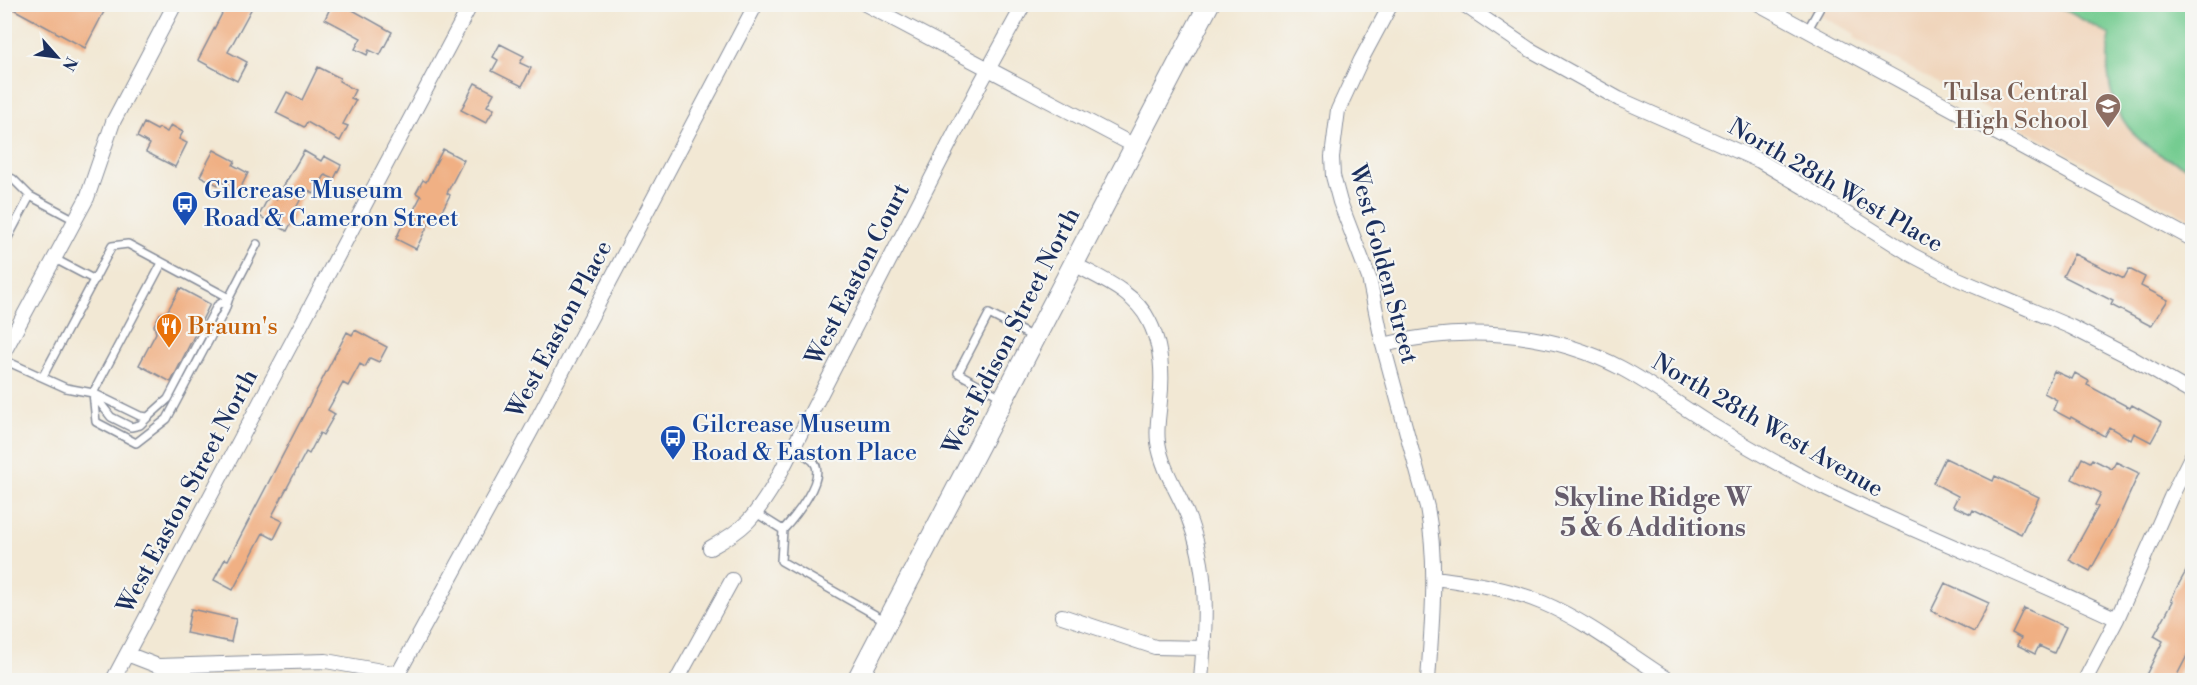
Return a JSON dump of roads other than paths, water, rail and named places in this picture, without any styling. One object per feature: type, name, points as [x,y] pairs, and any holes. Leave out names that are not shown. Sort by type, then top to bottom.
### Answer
[{"type":"main road","name":"West Edison Street North","points":[[857,681],[1209,4]]},
{"type":"street","points":[[4,352],[13,328],[87,198],[112,122],[175,4]]},
{"type":"street","name":"West Easton Street North","points":[[113,681],[471,4]]},
{"type":"street","name":"West Easton Place","points":[[402,677],[756,4]]},
{"type":"street","points":[[865,4],[1135,146]]},
{"type":"street","name":"West Easton Court","points":[[710,548],[736,533],[756,513],[774,484],[1024,4]]},
{"type":"street","name":"West Golden Street","points":[[1391,4],[1338,110],[1332,157],[1340,202],[1369,278],[1383,345],[1427,507],[1432,534],[1434,578],[1428,681]]},
{"type":"street","name":"North 28th West Place","points":[[1463,4],[1529,49],[1619,99],[1760,161],[1921,260],[1958,279],[2072,327],[2193,393]]},
{"type":"street","points":[[1759,4],[2193,238]]},
{"type":"street","points":[[1074,264],[1119,289],[1140,307],[1155,336],[1162,380],[1157,440],[1161,460],[1187,514],[1198,551],[1206,609],[1201,681]]},
{"type":"street","name":"North 28th West Avenue","points":[[1383,345],[1411,338],[1468,333],[1504,334],[1545,341],[1593,355],[1648,383],[1713,426],[1824,489],[1908,528],[2057,590],[2117,619]]},
{"type":"street","points":[[2085,681],[2117,619],[2171,497],[2193,454]]},
{"type":"street","points":[[1434,578],[1499,588],[1542,603],[1571,617],[1669,681]]},
{"type":"street","points":[[677,681],[732,580]]},
{"type":"street","points":[[1062,616],[1155,647],[1204,648]]},
{"type":"street","points":[[127,654],[158,666],[326,661],[402,677]]},
{"type":"lane","points":[[1807,31],[1822,4]]},
{"type":"lane","points":[[4,175],[13,179],[30,196],[75,220]]},
{"type":"lane","points":[[4,244],[30,196]]},
{"type":"lane","points":[[43,376],[112,246],[128,244],[229,298]]},
{"type":"lane","points":[[162,262],[93,393],[96,422],[136,442],[167,419],[257,244]]},
{"type":"lane","points":[[53,258],[94,280]]},
{"type":"lane","points":[[93,393],[111,417],[131,427],[140,425],[168,399],[217,306],[229,298]]},
{"type":"lane","points":[[1005,399],[958,373],[989,314],[1035,338]]},
{"type":"lane","points":[[4,360],[66,388],[93,393],[140,416],[148,417]]},
{"type":"lane","points":[[793,448],[813,461],[818,472],[817,480],[796,516],[783,530],[781,561],[888,622]]},
{"type":"lane","points":[[756,513],[783,530]]},
{"type":"place","name":"Tulsa Central High School","points":[[2108,129]]},
{"type":"place","name":"Gilcrease Museum Road & Cameron Street","points":[[185,227]]},
{"type":"place","name":"Braum's","points":[[169,349]]},
{"type":"place","name":"Gilcrease Museum Road & Easton Place","points":[[673,461]]},
{"type":"district","name":"Skyline Ridge W 5 & 6 Additions","points":[[1653,512]]}]
